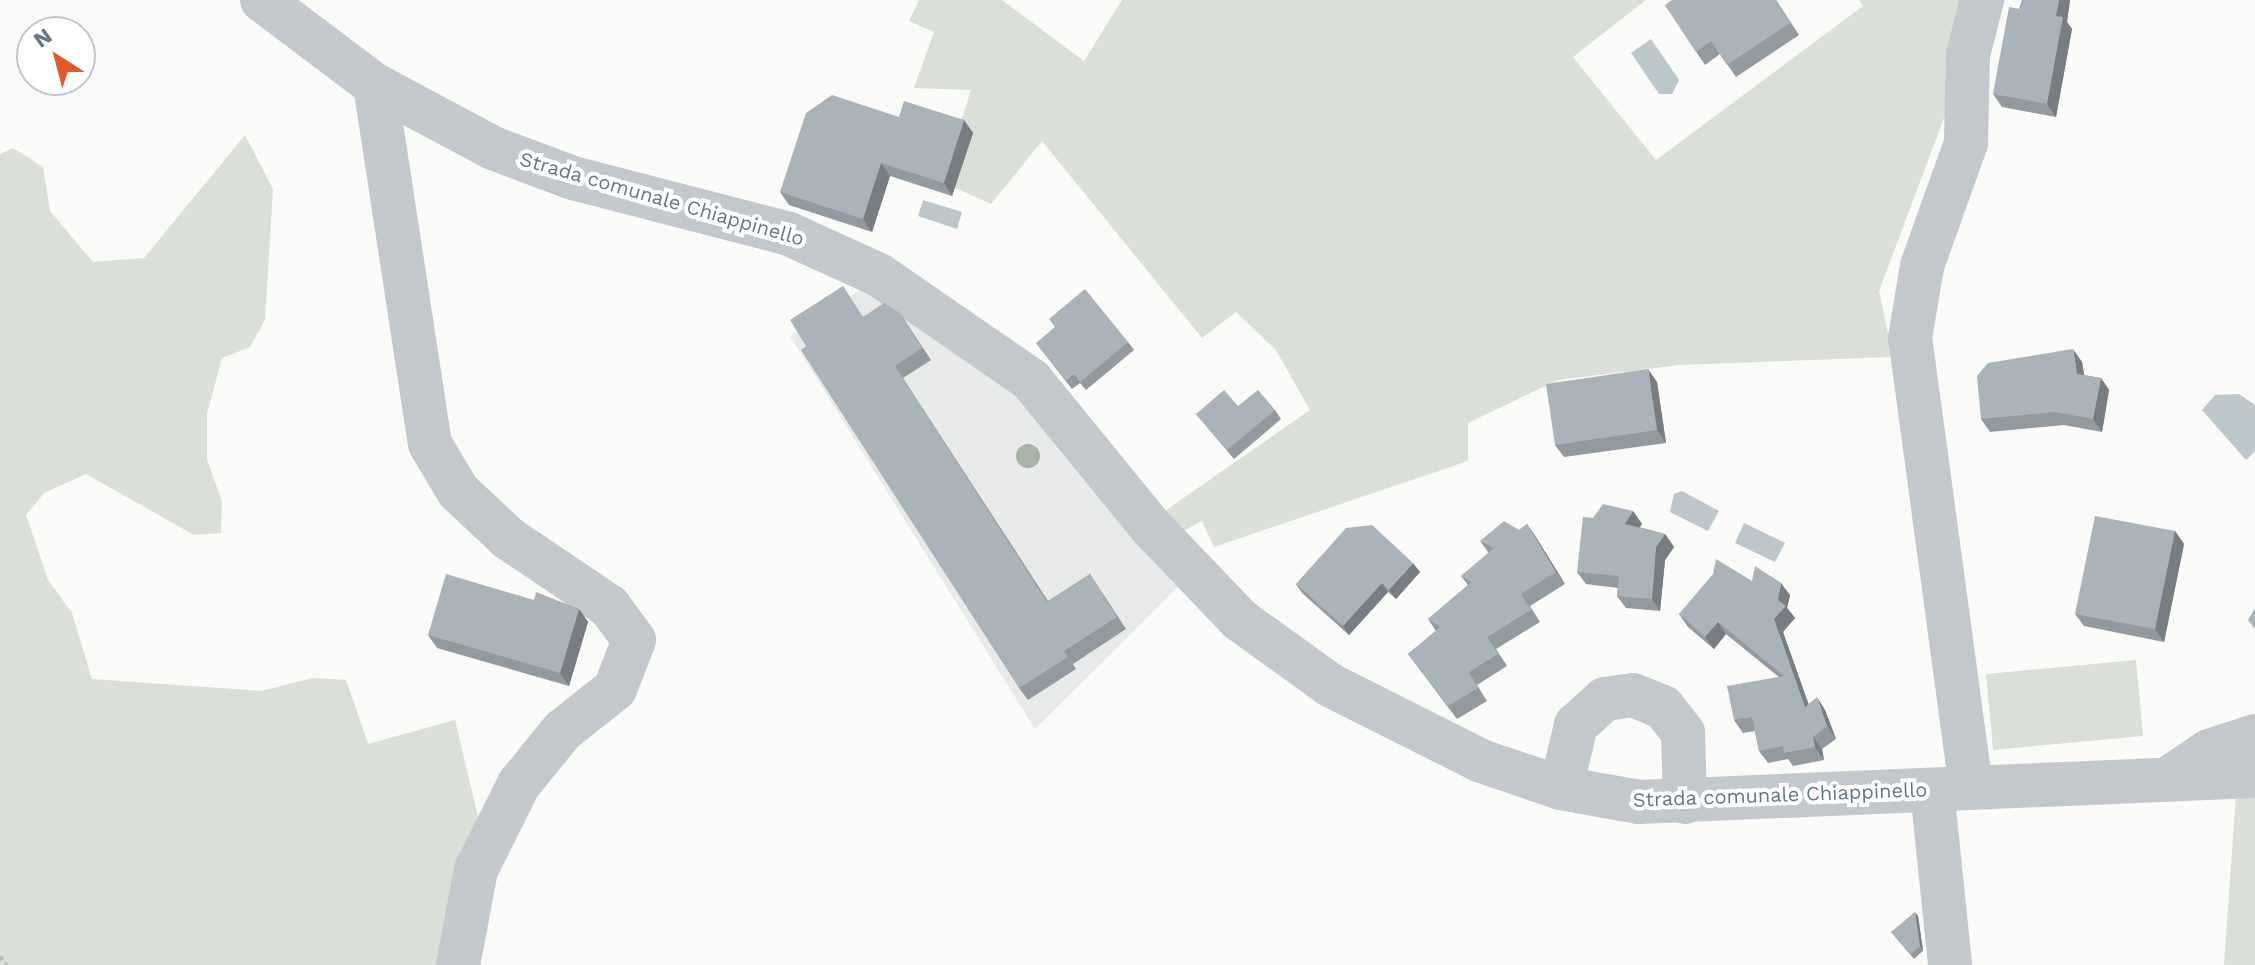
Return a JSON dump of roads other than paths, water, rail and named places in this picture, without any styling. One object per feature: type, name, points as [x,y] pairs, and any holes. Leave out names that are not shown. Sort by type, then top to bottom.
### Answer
[{"type":"street","name":"Strada comunale Chiappinello","points":[[262,0],[375,85],[548,170],[789,234],[879,275],[1031,380],[1187,569],[1275,648],[1441,743],[1561,788],[1685,802],[2172,776],[2255,776]]},
{"type":"street","points":[[1950,965],[1952,789],[1910,338],[1922,266],[1966,143],[1968,55],[1982,0]]},
{"type":"street","points":[[375,85],[430,444],[458,491],[508,538],[609,606],[634,640],[615,689],[563,730],[519,784],[476,870],[458,965]]},
{"type":"street","points":[[1561,788],[1576,725],[1605,699],[1633,695],[1663,707],[1683,733],[1685,802]]},
{"type":"street","points":[[2172,776],[2209,751],[2255,736]]}]
